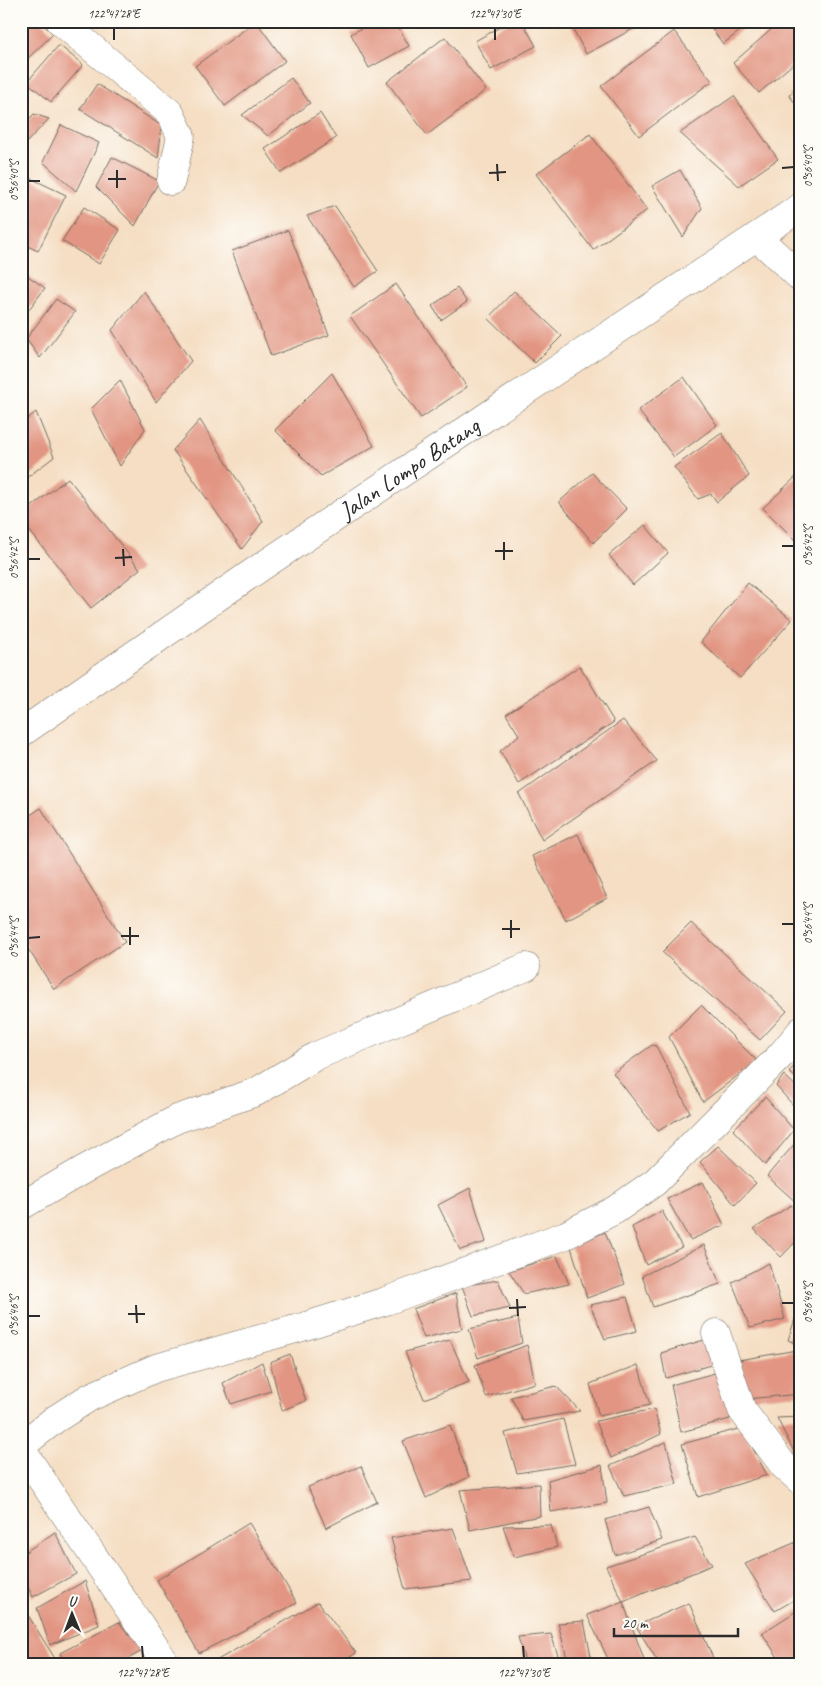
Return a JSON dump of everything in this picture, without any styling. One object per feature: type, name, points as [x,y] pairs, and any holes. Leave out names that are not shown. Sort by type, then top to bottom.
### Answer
[{"type":"street","points":[[60,21],[170,113],[181,136],[171,181]]},
{"type":"street","name":"Jalan Lompo Batang","points":[[21,733],[261,567],[801,207]]},
{"type":"street","points":[[757,237],[801,278]]},
{"type":"street","points":[[21,1206],[177,1119],[256,1092],[316,1056],[526,967]]},
{"type":"street","points":[[167,1665],[21,1447],[54,1420],[90,1397],[156,1368],[299,1328],[386,1301],[566,1235],[615,1210],[655,1182],[781,1055],[801,1031]]},
{"type":"street","points":[[716,1332],[742,1410],[784,1466],[801,1480]]},
{"type":"building","points":[[31,21],[40,21],[53,34],[21,65],[21,31]]},
{"type":"building","points":[[256,21],[285,61],[225,106],[195,66]]},
{"type":"building","points":[[375,21],[395,21],[409,46],[369,68],[351,34]]},
{"type":"building","points":[[511,21],[522,21],[536,46],[491,70],[475,41]]},
{"type":"building","points":[[569,21],[648,21],[586,54]]},
{"type":"building","points":[[706,21],[753,21],[723,44]]},
{"type":"building","points":[[781,21],[799,21],[801,23],[801,57],[759,93],[733,63]]},
{"type":"building","points":[[674,31],[712,81],[639,136],[601,86]]},
{"type":"building","points":[[445,37],[486,90],[427,135],[387,82]]},
{"type":"building","points":[[59,45],[83,65],[51,102],[27,82]]},
{"type":"building","points":[[291,78],[310,103],[268,136],[242,115]]},
{"type":"building","points":[[97,84],[162,126],[158,158],[80,109]]},
{"type":"building","points":[[801,87],[801,111],[789,95]]},
{"type":"building","points":[[734,96],[778,159],[739,186],[680,133]]},
{"type":"building","points":[[320,113],[336,138],[281,173],[265,149]]},
{"type":"building","points":[[34,114],[49,119],[21,148],[21,127]]},
{"type":"building","points":[[61,125],[99,143],[76,191],[43,162]]},
{"type":"building","points":[[590,134],[647,210],[593,250],[536,174]]},
{"type":"building","points":[[112,157],[159,181],[135,226],[96,187]]},
{"type":"building","points":[[680,170],[702,208],[683,237],[652,186]]},
{"type":"building","points":[[24,175],[66,195],[38,251],[21,243],[21,181]]},
{"type":"building","points":[[335,206],[378,271],[354,287],[307,216]]},
{"type":"building","points":[[84,207],[120,230],[99,264],[62,241]]},
{"type":"building","points":[[288,230],[329,335],[271,356],[232,251]]},
{"type":"building","points":[[21,271],[45,288],[21,320]]},
{"type":"building","points":[[396,284],[467,387],[421,418],[350,316]]},
{"type":"building","points":[[457,288],[467,302],[441,320],[432,306]]},
{"type":"building","points":[[144,291],[191,361],[156,402],[112,330]]},
{"type":"building","points":[[514,291],[562,336],[535,363],[488,318]]},
{"type":"building","points":[[56,299],[75,312],[40,358],[26,339]]},
{"type":"building","points":[[332,373],[374,446],[321,476],[275,430]]},
{"type":"building","points":[[684,377],[717,425],[674,457],[638,410]]},
{"type":"building","points":[[120,380],[145,429],[120,466],[91,409]]},
{"type":"building","points":[[36,412],[54,457],[21,482],[21,424]]},
{"type":"building","points":[[200,420],[263,521],[242,549],[173,450]]},
{"type":"building","points":[[722,433],[749,476],[717,502],[711,494],[698,499],[674,467]]},
{"type":"building","points":[[801,472],[801,546],[763,508]]},
{"type":"building","points":[[592,473],[627,509],[593,543],[559,502]]},
{"type":"building","points":[[68,478],[140,569],[91,608],[21,520],[21,515]]},
{"type":"building","points":[[645,525],[668,553],[633,585],[609,555]]},
{"type":"building","points":[[748,583],[792,620],[740,678],[701,642]]},
{"type":"building","points":[[580,666],[614,722],[519,784],[500,751],[519,735],[506,714]]},
{"type":"building","points":[[623,720],[657,761],[542,840],[519,794]]},
{"type":"building","points":[[41,808],[125,942],[54,989],[21,938],[21,821]]},
{"type":"building","points":[[578,834],[607,898],[566,920],[532,856]]},
{"type":"building","points":[[691,923],[787,1011],[760,1040],[662,952]]},
{"type":"building","points":[[701,1005],[757,1061],[703,1102],[669,1037]]},
{"type":"building","points":[[652,1045],[656,1046],[690,1112],[658,1131],[613,1073]]},
{"type":"building","points":[[801,1058],[801,1082],[789,1072]]},
{"type":"building","points":[[784,1075],[801,1091],[801,1114],[776,1086]]},
{"type":"building","points":[[765,1097],[794,1130],[765,1165],[733,1130]]},
{"type":"building","points":[[797,1141],[801,1146],[801,1201],[798,1204],[767,1176]]},
{"type":"building","points":[[718,1146],[756,1183],[735,1205],[700,1162]]},
{"type":"building","points":[[703,1182],[724,1225],[690,1240],[667,1199]]},
{"type":"building","points":[[470,1188],[486,1242],[460,1250],[438,1205]]},
{"type":"building","points":[[791,1205],[801,1213],[801,1236],[781,1257],[754,1229]]},
{"type":"building","points":[[662,1211],[682,1247],[646,1265],[632,1227]]},
{"type":"building","points":[[605,1232],[625,1284],[587,1298],[571,1247]]},
{"type":"building","points":[[704,1245],[720,1284],[653,1307],[642,1276]]},
{"type":"building","points":[[557,1256],[569,1284],[524,1294],[509,1271]]},
{"type":"building","points":[[769,1263],[785,1319],[750,1328],[732,1282]]},
{"type":"building","points":[[498,1280],[510,1308],[473,1316],[462,1286]]},
{"type":"building","points":[[456,1293],[462,1329],[424,1338],[413,1309]]},
{"type":"building","points":[[627,1297],[637,1331],[605,1339],[590,1305]]},
{"type":"building","points":[[797,1313],[801,1315],[801,1346],[788,1340]]},
{"type":"building","points":[[518,1318],[522,1343],[478,1358],[469,1329]]},
{"type":"building","points":[[450,1340],[469,1382],[424,1399],[405,1352]]},
{"type":"building","points":[[704,1340],[714,1364],[666,1378],[661,1353]]},
{"type":"building","points":[[527,1345],[535,1383],[486,1397],[475,1365]]},
{"type":"building","points":[[797,1350],[801,1362],[801,1394],[746,1399],[739,1360]]},
{"type":"building","points":[[290,1354],[306,1401],[282,1410],[270,1362]]},
{"type":"building","points":[[262,1362],[271,1391],[231,1404],[223,1383]]},
{"type":"building","points":[[638,1365],[650,1405],[599,1416],[590,1384]]},
{"type":"building","points":[[722,1371],[730,1419],[681,1432],[671,1385]]},
{"type":"building","points":[[556,1386],[580,1411],[523,1421],[511,1397]]},
{"type":"building","points":[[654,1409],[661,1434],[611,1458],[596,1421]]},
{"type":"building","points":[[801,1417],[801,1458],[797,1458],[777,1418]]},
{"type":"building","points":[[563,1419],[575,1464],[517,1473],[505,1433]]},
{"type":"building","points":[[450,1425],[469,1477],[426,1498],[403,1441]]},
{"type":"building","points":[[742,1428],[767,1475],[698,1497],[682,1444]]},
{"type":"building","points":[[666,1442],[677,1484],[624,1496],[610,1466]]},
{"type":"building","points":[[602,1465],[607,1503],[551,1512],[548,1480]]},
{"type":"building","points":[[361,1466],[377,1502],[326,1528],[308,1487]]},
{"type":"building","points":[[539,1484],[540,1516],[470,1530],[460,1490]]},
{"type":"building","points":[[649,1507],[662,1540],[615,1555],[605,1520]]},
{"type":"building","points":[[249,1523],[297,1603],[199,1653],[157,1580]]},
{"type":"building","points":[[551,1525],[557,1547],[514,1557],[503,1526]]},
{"type":"building","points":[[453,1528],[472,1581],[405,1589],[391,1538]]},
{"type":"building","points":[[55,1532],[76,1574],[33,1597],[21,1574],[21,1555]]},
{"type":"building","points":[[695,1537],[712,1565],[623,1602],[606,1566]]},
{"type":"building","points":[[801,1540],[801,1596],[775,1611],[745,1564]]},
{"type":"building","points":[[85,1581],[99,1625],[50,1645],[37,1608]]},
{"type":"building","points":[[318,1602],[356,1653],[338,1665],[216,1665],[214,1662]]},
{"type":"building","points":[[623,1602],[645,1662],[639,1665],[611,1665],[587,1615]]},
{"type":"building","points":[[689,1603],[713,1658],[700,1665],[660,1665],[636,1626]]},
{"type":"building","points":[[21,1604],[59,1665],[21,1665]]},
{"type":"building","points":[[801,1608],[801,1665],[783,1665],[762,1633]]},
{"type":"building","points":[[584,1621],[592,1662],[568,1662],[558,1623]]},
{"type":"building","points":[[119,1622],[142,1651],[117,1665],[66,1665],[60,1653]]},
{"type":"building","points":[[551,1634],[561,1665],[526,1665],[518,1637]]}]
